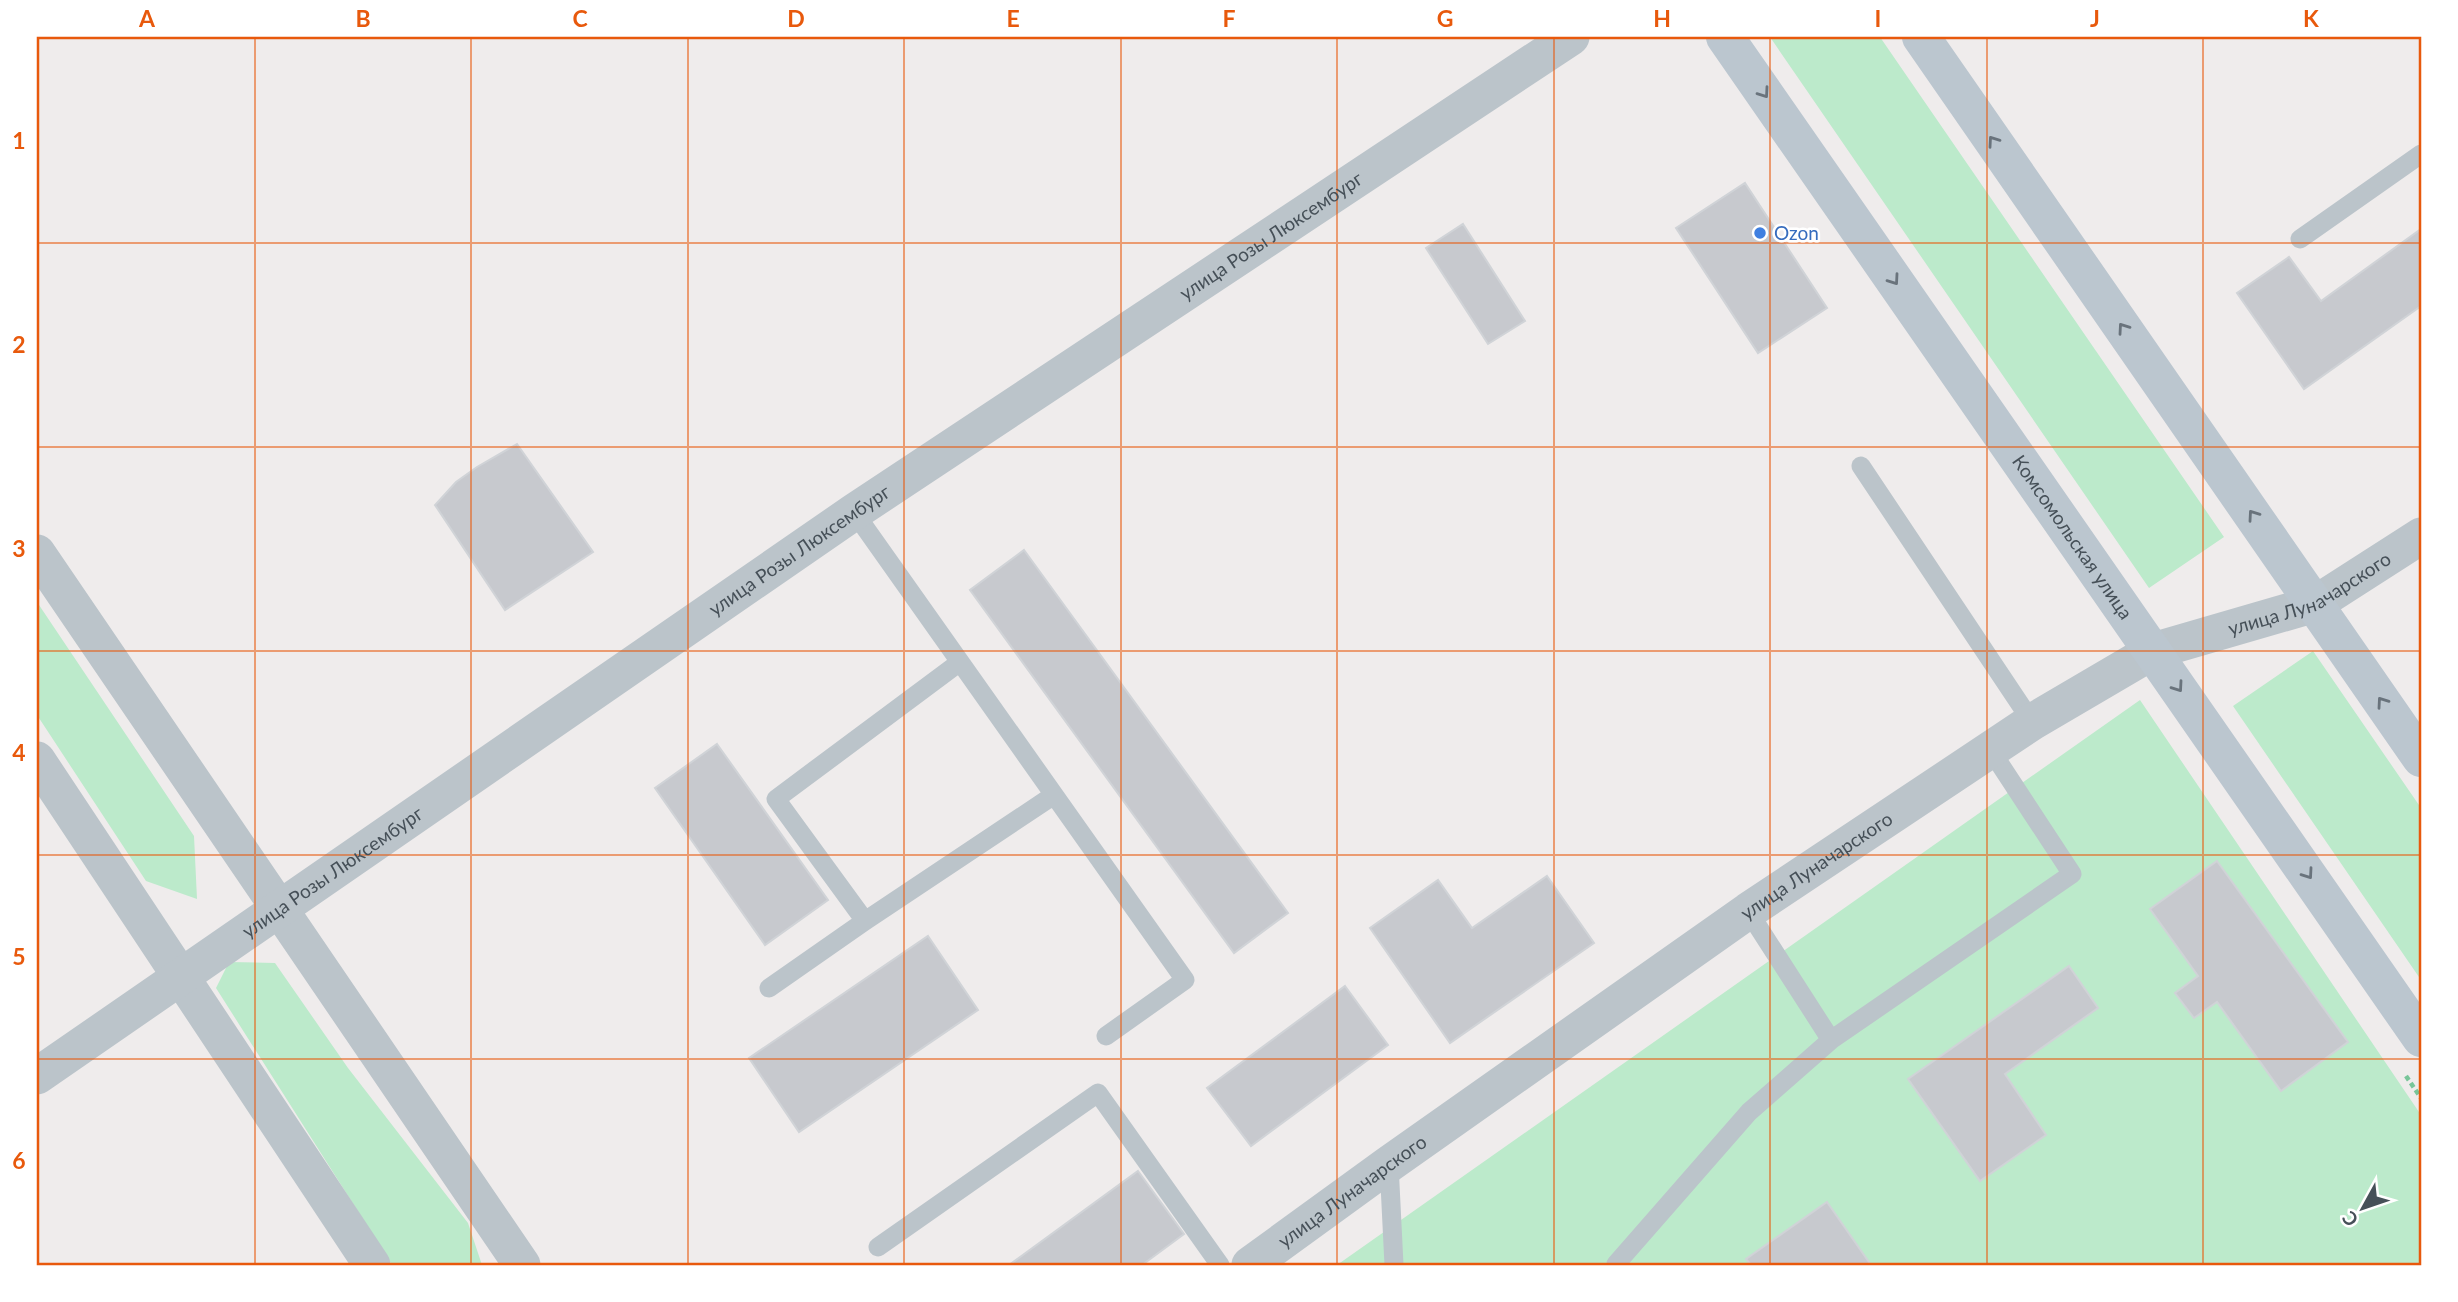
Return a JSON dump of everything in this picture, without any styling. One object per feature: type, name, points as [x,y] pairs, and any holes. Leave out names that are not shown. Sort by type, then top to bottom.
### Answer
[{"type":"street","name":"улица Розы Люксембург","points":[[37,1076],[855,512],[1571,37]]},
{"type":"street","name":"Комсомольская улица","points":[[1726,37],[2421,1038]]},
{"type":"street","points":[[1921,37],[2421,758]]},
{"type":"street","name":"улица Луначарского","points":[[1250,1265],[1748,911],[2032,722],[2153,651],[2315,604],[2421,536]]},
{"type":"street","points":[[37,553],[522,1265]]},
{"type":"street","points":[[37,760],[372,1265]]},
{"type":"lane","points":[[2300,239],[2421,153]]},
{"type":"lane","points":[[1861,466],[2032,722]]},
{"type":"lane","points":[[855,512],[1185,980],[1106,1036]]},
{"type":"lane","points":[[864,921],[776,799],[960,662]]},
{"type":"lane","points":[[1616,1264],[1749,1112],[1831,1040],[2072,874],[1990,750]]},
{"type":"lane","points":[[769,988],[864,921],[1054,795]]},
{"type":"lane","points":[[1748,911],[1831,1040]]},
{"type":"lane","points":[[878,1247],[1098,1093],[1220,1265]]},
{"type":"lane","points":[[1389,1164],[1394,1265]]},
{"type":"green space","points":[[1770,37],[1880,37],[2224,537],[2149,588]]},
{"type":"green space","points":[[37,602],[194,836],[197,899],[146,881],[37,715]]},
{"type":"green space","points":[[2313,651],[2421,808],[2421,980],[2233,706]]},
{"type":"green space","points":[[2140,700],[2421,1115],[2421,1265],[1337,1265]]},
{"type":"green space","points":[[229,962],[275,963],[348,1068],[468,1223],[482,1265],[392,1265],[216,988]]},
{"type":"building","points":[[1745,183],[1827,308],[1758,353],[1676,228]]},
{"type":"building","points":[[1463,224],[1525,321],[1488,344],[1426,248]]},
{"type":"building","points":[[2421,229],[2421,306],[2304,389],[2237,293],[2289,257],[2321,301]]},
{"type":"building","points":[[517,444],[593,552],[505,610],[435,505],[456,482]]},
{"type":"building","points":[[1024,550],[1288,913],[1234,953],[970,590]]},
{"type":"building","points":[[717,744],[828,900],[765,945],[655,788]]},
{"type":"building","points":[[2217,861],[2348,1042],[2281,1091],[2217,1002],[2194,1018],[2175,993],[2198,976],[2150,909]]},
{"type":"building","points":[[1547,876],[1594,943],[1450,1043],[1370,928],[1438,880],[1472,928]]},
{"type":"building","points":[[928,936],[978,1010],[799,1132],[749,1058]]},
{"type":"building","points":[[2069,966],[2098,1008],[2005,1074],[2046,1135],[1980,1181],[1908,1079]]},
{"type":"building","points":[[1345,986],[1388,1045],[1251,1146],[1207,1088]]},
{"type":"building","points":[[1138,1171],[1184,1234],[1142,1265],[1009,1265]]},
{"type":"building","points":[[1827,1202],[1871,1265],[1751,1265],[1746,1259]]},
{"type":"place","name":"Ozon","points":[[1760,233]]}]
